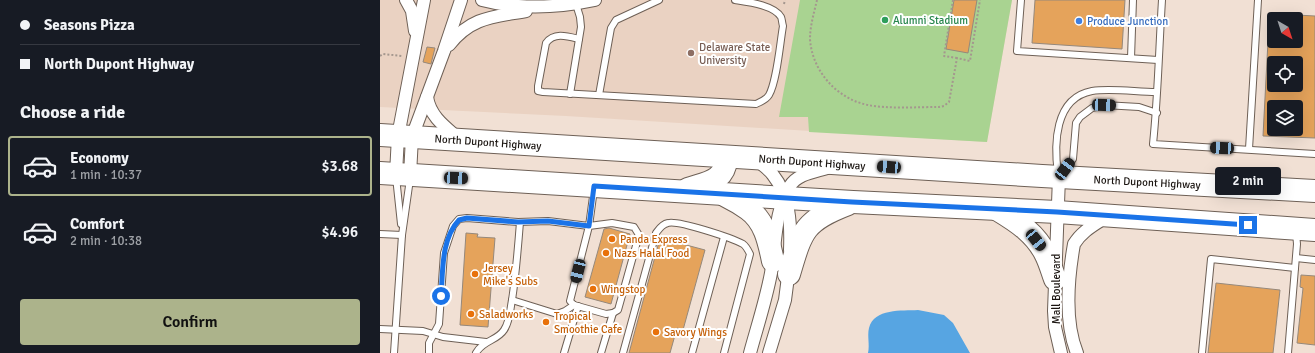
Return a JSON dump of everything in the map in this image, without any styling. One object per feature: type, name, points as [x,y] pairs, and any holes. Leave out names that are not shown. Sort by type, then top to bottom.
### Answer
[{"type":"highway","name":"North Dupont Highway","points":[[397,136],[1059,177],[1315,191]]},
{"type":"highway","points":[[680,192],[712,181],[718,177],[724,172],[726,157]]},
{"type":"highway","points":[[395,174],[852,202],[1057,212],[1305,229]]},
{"type":"highway","points":[[724,194],[749,209],[761,223],[781,268]]},
{"type":"highway","points":[[781,268],[813,221],[824,214],[852,202]]},
{"type":"highway","points":[[997,209],[1020,223],[1029,231],[1047,256],[1055,279]]},
{"type":"street","points":[[406,0],[412,11],[416,39]]},
{"type":"street","points":[[395,174],[397,136],[424,0]]},
{"type":"street","points":[[397,136],[427,97],[461,0]]},
{"type":"street","points":[[444,51],[454,38],[472,24],[480,20],[541,8],[596,0]]},
{"type":"street","points":[[487,1],[541,8]]},
{"type":"street","points":[[427,97],[428,105],[434,116],[442,125],[461,140]]},
{"type":"street","points":[[750,353],[768,289],[781,268],[791,224],[781,185],[772,173],[755,158]]},
{"type":"street","points":[[769,353],[785,300],[781,268],[778,217],[785,198],[790,186],[798,178],[844,164]]},
{"type":"street","name":"Mall Boulevard","points":[[1059,177],[1054,312],[1055,327],[1061,353]]},
{"type":"street","name":"Mall Boulevard","points":[[1076,353],[1070,334],[1068,305],[1074,244],[1078,237],[1109,216]]},
{"type":"lane","points":[[599,95],[613,24],[616,20],[659,0]]},
{"type":"lane","points":[[579,39],[564,36],[554,36],[549,38],[546,43],[538,91],[756,104],[764,101],[774,82],[783,26],[781,17],[776,11],[766,6],[736,0]]},
{"type":"lane","points":[[1021,0],[1017,51],[1158,60]]},
{"type":"lane","points":[[1131,58],[1133,0]]},
{"type":"lane","points":[[1162,0],[1156,92],[1157,113],[1153,144],[1315,154]]},
{"type":"lane","points":[[1249,149],[1258,0]]},
{"type":"lane","points":[[570,94],[581,27],[576,4]]},
{"type":"lane","points":[[1059,177],[1056,154],[1058,129],[1062,115],[1068,105],[1076,97],[1092,91],[1156,92]]},
{"type":"lane","points":[[1059,177],[1073,159],[1076,123],[1080,117],[1092,108],[1104,105],[1139,106],[1157,113]]},
{"type":"lane","points":[[395,174],[402,235]]},
{"type":"lane","points":[[394,353],[402,235],[395,174]]},
{"type":"lane","points":[[428,353],[429,343],[439,324],[444,253],[453,226],[459,220],[467,218],[520,222],[548,221],[589,226],[612,223],[634,227],[639,235],[618,310],[613,313],[606,314],[576,306],[570,301],[589,226],[594,186]]},
{"type":"lane","points":[[476,353],[479,347],[504,331],[509,319],[515,279],[520,222]]},
{"type":"lane","points":[[622,353],[656,233],[667,223],[672,222],[724,237],[744,245],[750,254],[724,353]]},
{"type":"lane","points":[[1288,353],[1297,244],[1305,229]]},
{"type":"lane","points":[[380,234],[402,235]]},
{"type":"lane","points":[[692,353],[724,237]]},
{"type":"lane","points":[[1296,258],[1315,260]]},
{"type":"lane","points":[[1202,353],[1211,259],[1295,268]]},
{"type":"lane","points":[[512,300],[557,314],[576,306]]},
{"type":"lane","points":[[564,353],[576,306]]},
{"type":"lane","points":[[601,353],[613,313]]},
{"type":"lane","points":[[380,329],[423,331],[443,337],[486,342]]},
{"type":"path","points":[[817,0],[810,39],[812,54],[816,65],[829,83],[844,96],[854,101],[876,106],[944,106],[949,102],[957,58]]},
{"type":"path","points":[[953,0],[944,56],[970,61],[980,0]]},
{"type":"path","points":[[380,56],[383,54],[404,57]]},
{"type":"shaded area","name":"Delaware State University","points":[[380,0],[1012,0],[987,142],[566,116],[380,107]]},
{"type":"green space","points":[[800,0],[1012,0],[987,142],[809,132],[808,117],[779,117]]},
{"type":"water","points":[[918,310],[944,315],[953,323],[970,353],[868,353],[869,328],[877,317],[889,312]]},
{"type":"building","points":[[954,0],[977,0],[968,53],[946,49]]},
{"type":"building","name":"Produce Junction","points":[[1035,0],[1125,0],[1122,49],[1032,43]]},
{"type":"building","points":[[1303,15],[1315,16],[1315,138],[1263,136],[1267,60],[1267,92],[1303,92],[1303,56],[1267,56],[1268,48],[1303,48]]},
{"type":"building","points":[[427,47],[435,48],[431,64],[423,62]]},
{"type":"building","points":[[609,228],[630,234],[611,304],[585,297],[604,229]]},
{"type":"building","points":[[466,233],[478,234],[477,237],[495,238],[488,327],[460,325]]},
{"type":"building","points":[[660,238],[705,250],[683,330],[677,328],[670,353],[629,353]]},
{"type":"building","points":[[1301,275],[1315,276],[1315,345],[1297,343],[1303,288],[1300,287]]},
{"type":"building","points":[[1216,283],[1280,290],[1273,353],[1208,353]]},
{"type":"place","name":"Alumni Stadium","points":[[885,20]]},
{"type":"place","name":"Produce Junction","points":[[1079,21]]},
{"type":"place","name":"Delaware State University","points":[[691,53]]},
{"type":"place","name":"Panda Express","points":[[612,239]]},
{"type":"place","name":"Nazs Halal Food","points":[[606,253]]},
{"type":"place","name":"Jersey Mike's Subs","points":[[475,274]]},
{"type":"place","name":"Wingstop","points":[[593,289]]},
{"type":"place","name":"Saladworks","points":[[471,314]]},
{"type":"place","name":"Tropical Smoothie Cafe","points":[[546,322]]},
{"type":"place","name":"Savory Wings","points":[[656,332]]},
{"type":"route","points":[[441,296],[444,253],[453,226],[459,220],[467,218],[518,222],[548,221],[589,226],[594,186],[852,202],[1057,212],[1248,225]]}]
